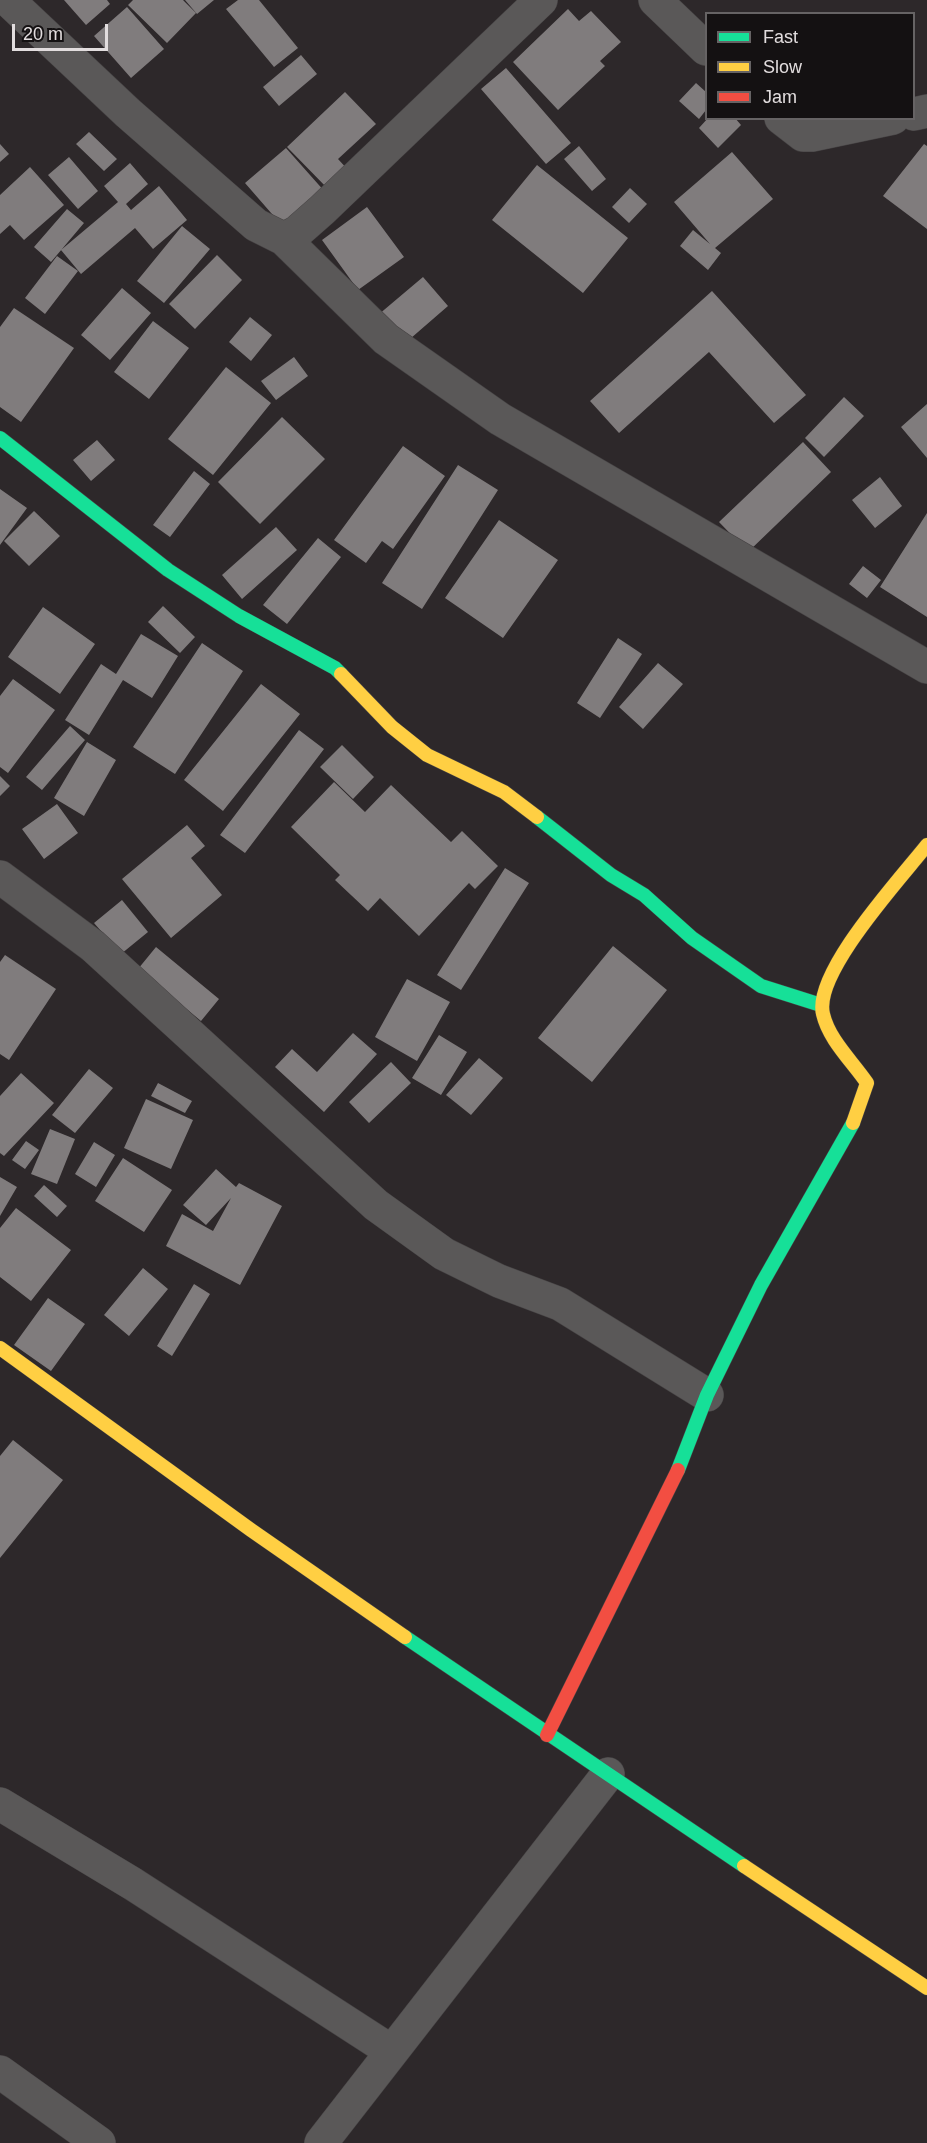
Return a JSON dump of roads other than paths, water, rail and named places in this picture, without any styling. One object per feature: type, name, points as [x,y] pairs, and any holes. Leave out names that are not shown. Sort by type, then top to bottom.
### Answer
[{"type":"street","points":[[8,0],[128,113],[255,225],[284,239],[386,339],[500,419],[927,667]]},
{"type":"street","points":[[284,239],[297,232],[322,210],[541,0]]},
{"type":"street","points":[[655,0],[705,48]]},
{"type":"street","points":[[783,120],[803,135],[812,135],[883,120]]},
{"type":"street","points":[[0,438],[168,570],[239,616],[335,668],[392,727],[427,755],[504,792],[611,875],[644,895],[692,938],[728,964],[761,986],[821,1005]]},
{"type":"street","points":[[547,1735],[686,1454],[707,1395],[761,1285],[866,1095],[867,1083],[831,1035],[821,1005],[832,969],[927,845]]},
{"type":"street","points":[[0,877],[93,946],[386,1212],[444,1254],[499,1281],[560,1304],[707,1395]]},
{"type":"street","points":[[0,1348],[251,1530],[547,1735],[927,1988]]},
{"type":"street","points":[[321,2143],[608,1774]]},
{"type":"street","points":[[0,1804],[143,1891],[391,2051]]},
{"type":"street","points":[[0,2072],[99,2143]]}]
